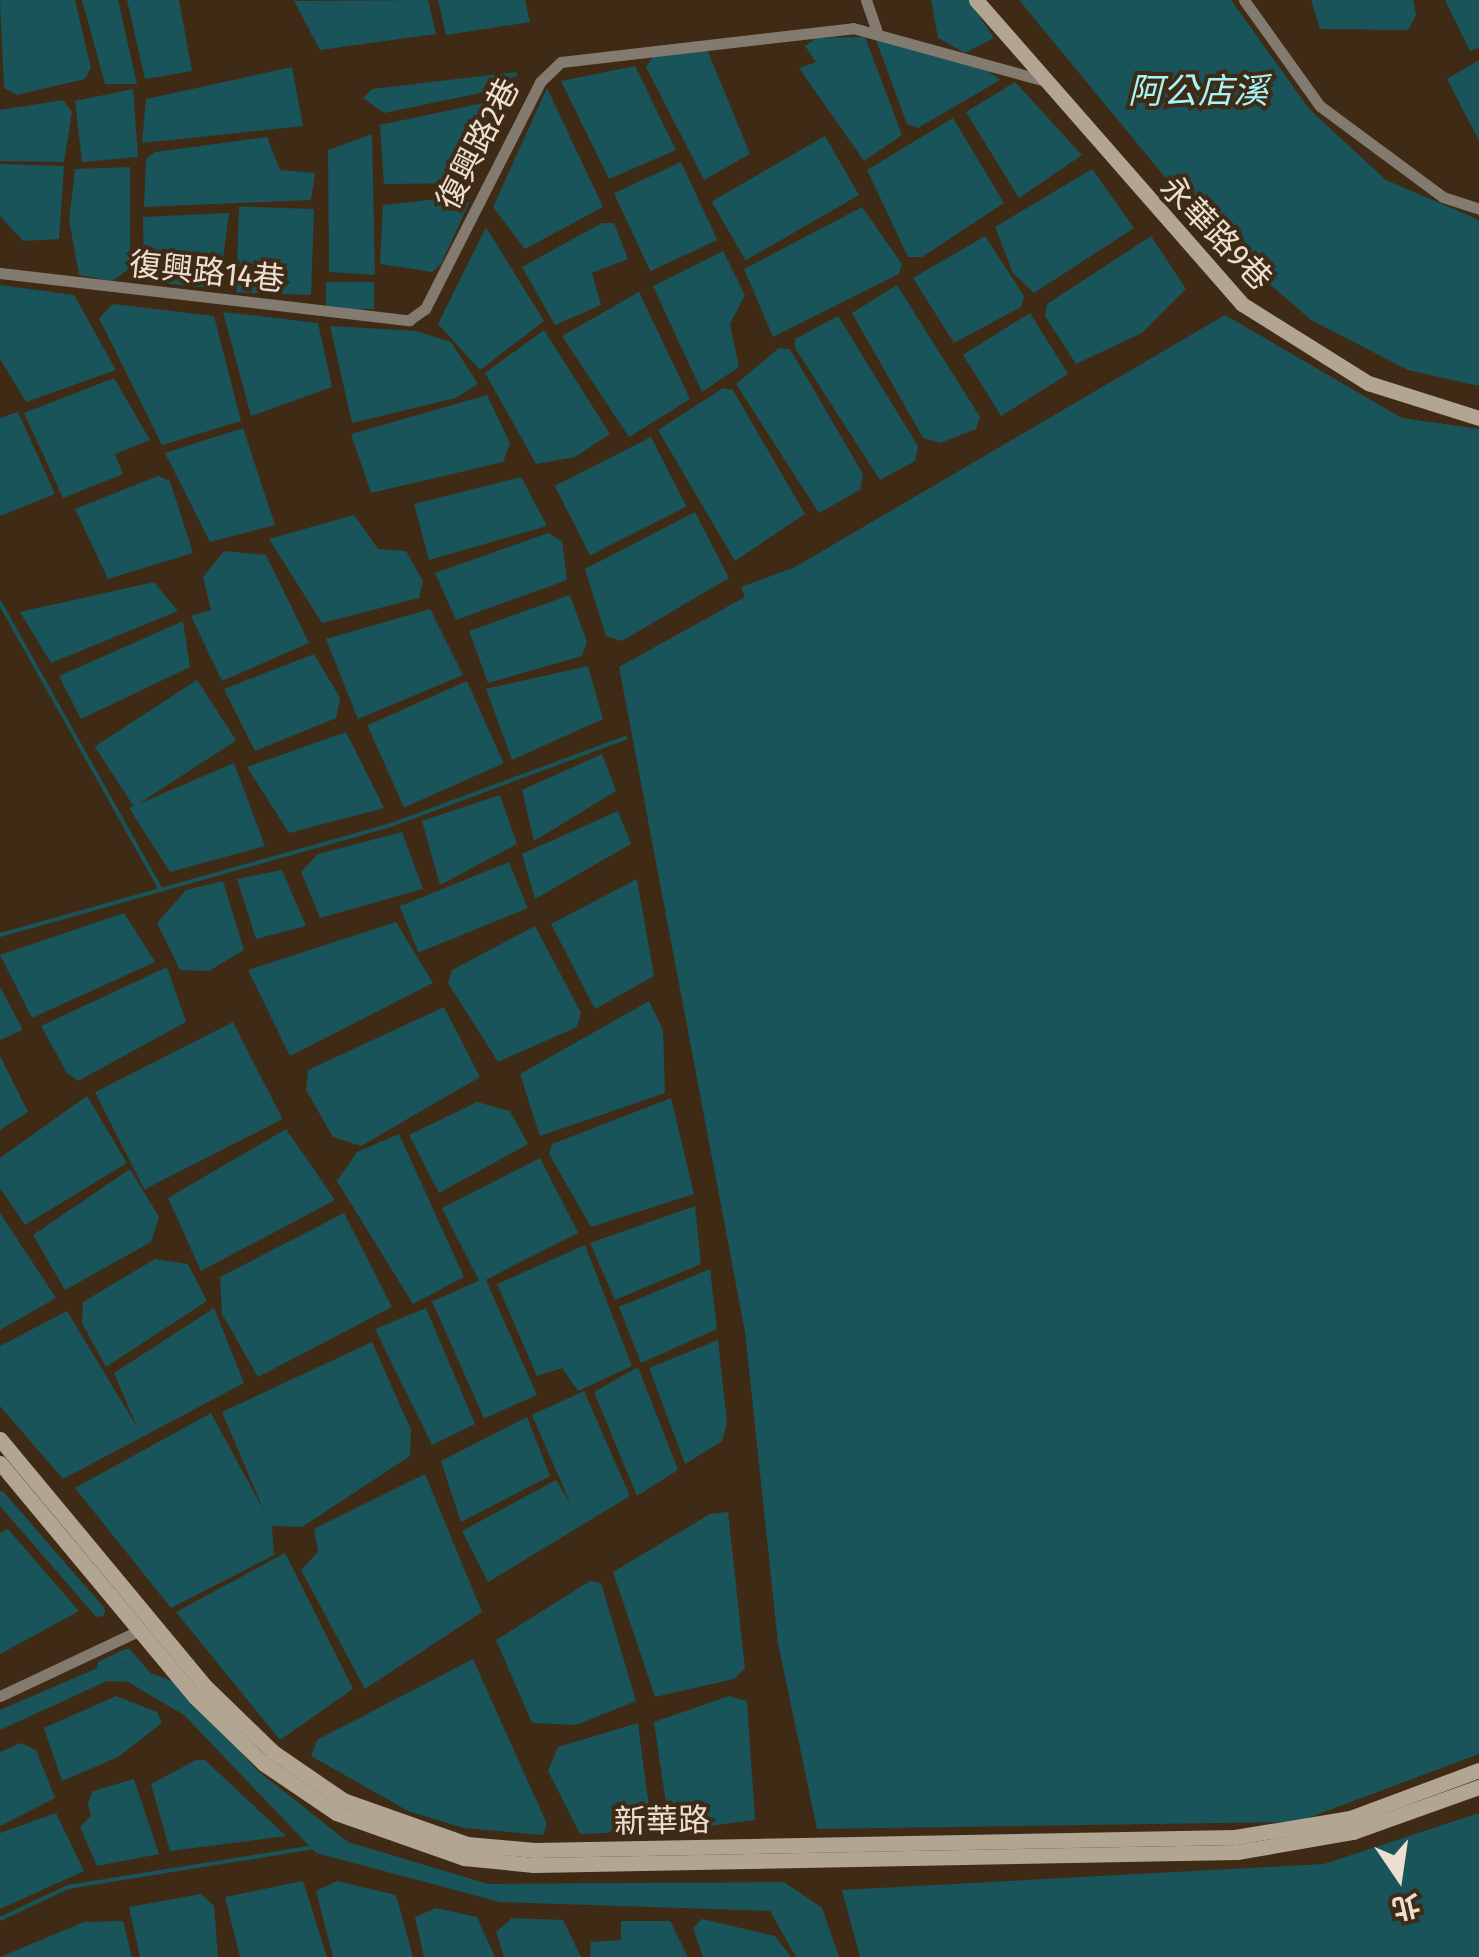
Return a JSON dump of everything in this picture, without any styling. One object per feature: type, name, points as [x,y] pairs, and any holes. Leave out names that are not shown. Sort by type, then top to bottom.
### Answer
[{"type":"street","points":[[866,0],[876,29]]},
{"type":"street","name":"永華路9巷","points":[[976,0],[1042,80],[1242,304],[1368,383],[1479,418]]},
{"type":"street","points":[[1244,0],[1320,106],[1443,197],[1479,208]]},
{"type":"street","name":"復興路2巷","points":[[409,320],[424,309],[540,82],[561,62],[742,36],[876,29],[1042,80]]},
{"type":"street","name":"復興路14巷","points":[[0,273],[409,320]]},
{"type":"street","name":"新華路","points":[[0,1439],[206,1687],[274,1752],[343,1800],[467,1844],[535,1850],[1235,1838],[1350,1818],[1479,1770]]},
{"type":"street","name":"新華路","points":[[0,1462],[140,1630],[264,1764],[336,1813],[464,1858],[534,1865],[1236,1852],[1353,1832],[1479,1786]]},
{"type":"street","points":[[0,1696],[140,1630]]},
{"type":"water","points":[[0,0],[75,0],[91,68],[85,79],[17,95],[4,88]]},
{"type":"water","points":[[82,0],[118,0],[137,84],[105,84]]},
{"type":"water","points":[[127,0],[179,0],[192,71],[145,79]]},
{"type":"water","points":[[428,0],[436,34],[320,50],[294,1]]},
{"type":"water","points":[[438,0],[525,0],[530,22],[446,35]]},
{"type":"water","points":[[931,0],[969,0],[994,38],[965,53],[938,38]]},
{"type":"water","name":"阿公店溪","points":[[1019,0],[1231,0],[1310,110],[1386,180],[1479,220],[1479,386],[1408,370],[1311,320],[1211,233]]},
{"type":"water","points":[[1311,0],[1413,0],[1416,15],[1408,30],[1320,29]]},
{"type":"water","points":[[1445,0],[1479,0],[1479,48],[1470,51]]},
{"type":"water","points":[[865,37],[902,135],[864,161],[799,68],[816,62],[805,46],[817,38]]},
{"type":"water","points":[[890,39],[988,71],[1000,80],[918,128],[907,124],[876,40]]},
{"type":"water","points":[[707,49],[750,154],[704,180],[646,67],[655,54]]},
{"type":"water","points":[[1479,60],[1479,141],[1447,79]]},
{"type":"water","points":[[635,66],[676,150],[609,179],[561,81]]},
{"type":"water","points":[[292,67],[303,126],[142,143],[146,99]]},
{"type":"water","points":[[517,72],[514,86],[384,113],[363,98],[372,89]]},
{"type":"water","points":[[1015,82],[1082,155],[1019,198],[966,112]]},
{"type":"water","points":[[547,88],[603,207],[525,249],[493,207]]},
{"type":"water","points":[[133,89],[138,157],[82,162],[75,101]]},
{"type":"water","points":[[507,98],[468,183],[384,184],[380,125]]},
{"type":"water","points":[[63,100],[72,112],[64,162],[0,161],[0,110]]},
{"type":"water","points":[[953,118],[1004,203],[922,257],[908,257],[867,170]]},
{"type":"water","points":[[372,134],[375,275],[329,272],[328,150]]},
{"type":"water","points":[[825,136],[859,195],[746,260],[712,202]]},
{"type":"water","points":[[267,137],[280,170],[315,173],[311,200],[144,207],[146,159],[155,152]]},
{"type":"water","points":[[681,162],[717,240],[650,271],[614,193]]},
{"type":"water","points":[[0,164],[64,166],[59,239],[23,241],[0,216]]},
{"type":"water","points":[[130,167],[130,268],[112,281],[79,275],[69,220],[75,169]]},
{"type":"water","points":[[1092,169],[1134,228],[1034,293],[1013,273],[995,227]]},
{"type":"water","points":[[456,197],[469,203],[441,264],[432,272],[380,264],[383,205]]},
{"type":"water","points":[[239,206],[314,209],[311,295],[236,292]]},
{"type":"water","points":[[862,207],[902,264],[899,274],[773,337],[744,269]]},
{"type":"water","points":[[229,213],[219,289],[144,281],[143,217]]},
{"type":"water","points":[[602,223],[614,223],[628,259],[592,273],[601,305],[555,325],[522,267]]},
{"type":"water","points":[[486,227],[544,321],[480,370],[438,324]]},
{"type":"water","points":[[985,236],[1024,296],[1021,307],[954,343],[913,278]]},
{"type":"water","points":[[1151,236],[1186,289],[1142,333],[1076,364],[1045,316],[1047,304]]},
{"type":"water","points":[[723,251],[745,295],[730,324],[739,367],[702,392],[653,286]]},
{"type":"water","points":[[326,282],[374,282],[374,309],[326,309]]},
{"type":"water","points":[[0,285],[74,295],[116,370],[26,402],[0,359]]},
{"type":"water","points":[[897,285],[980,417],[976,429],[940,443],[923,438],[852,313]]},
{"type":"water","points":[[639,292],[690,399],[629,437],[562,336]]},
{"type":"water","points":[[113,304],[214,316],[241,421],[162,445],[99,318]]},
{"type":"water","points":[[223,312],[318,323],[332,387],[251,416]]},
{"type":"water","points":[[1030,313],[1068,374],[1001,416],[963,355]]},
{"type":"water","points":[[1225,315],[1402,418],[1479,429],[1479,1754],[1297,1822],[817,1829],[778,1643],[745,1332],[619,667],[745,597],[741,587],[795,567]]},
{"type":"water","points":[[838,316],[918,446],[915,461],[880,480],[795,348],[795,339]]},
{"type":"water","points":[[330,326],[416,331],[451,342],[478,384],[456,398],[352,423]]},
{"type":"water","points":[[544,330],[610,434],[575,457],[536,464],[485,373]]},
{"type":"water","points":[[779,348],[790,349],[863,474],[860,490],[819,513],[736,384]]},
{"type":"water","points":[[114,378],[150,440],[115,454],[123,474],[63,498],[24,413]]},
{"type":"water","points":[[723,388],[733,390],[805,514],[735,561],[658,430]]},
{"type":"water","points":[[487,395],[510,443],[503,462],[371,493],[351,434]]},
{"type":"water","points":[[18,412],[55,494],[0,516],[0,418]]},
{"type":"water","points":[[243,428],[275,525],[210,542],[165,453]]},
{"type":"water","points":[[651,437],[686,506],[590,556],[555,486]]},
{"type":"water","points":[[158,476],[170,481],[193,553],[108,579],[75,509]]},
{"type":"water","points":[[521,477],[547,526],[429,560],[414,504]]},
{"type":"water","points":[[695,512],[729,578],[622,641],[606,636],[585,569]]},
{"type":"water","points":[[354,515],[378,549],[406,551],[423,581],[419,598],[322,623],[269,539]]},
{"type":"water","points":[[548,533],[562,541],[567,580],[456,620],[435,573]]},
{"type":"water","points":[[224,551],[266,555],[309,643],[222,681],[191,616],[211,610],[203,577]]},
{"type":"water","points":[[154,582],[178,611],[51,663],[20,612]]},
{"type":"water","points":[[570,595],[587,642],[582,656],[488,683],[469,631]]},
{"type":"water","points":[[430,609],[463,675],[358,719],[326,639]]},
{"type":"water","points":[[183,621],[190,667],[81,719],[59,676]]},
{"type":"water","points":[[314,654],[340,698],[336,718],[255,751],[224,689]]},
{"type":"water","points":[[588,666],[603,719],[512,760],[486,689]]},
{"type":"water","points":[[197,680],[236,740],[134,807],[95,746]]},
{"type":"water","points":[[467,681],[504,763],[404,808],[367,725]]},
{"type":"water","points":[[346,732],[384,808],[289,833],[247,767]]},
{"type":"water","points":[[602,754],[616,791],[534,841],[522,790]]},
{"type":"water","points":[[234,763],[265,846],[170,872],[129,808]]},
{"type":"water","points":[[500,795],[517,844],[440,885],[422,821]]},
{"type":"water","points":[[618,811],[631,844],[535,899],[522,854]]},
{"type":"water","points":[[402,832],[423,889],[320,918],[301,872],[318,854]]},
{"type":"water","points":[[509,862],[528,908],[418,953],[400,906]]},
{"type":"water","points":[[282,870],[306,926],[256,939],[237,879]]},
{"type":"water","points":[[637,879],[654,976],[595,1009],[551,924]]},
{"type":"water","points":[[223,881],[244,950],[209,971],[180,970],[157,923],[186,890]]},
{"type":"water","points":[[124,913],[155,962],[32,1018],[0,955]]},
{"type":"water","points":[[396,922],[433,983],[290,1056],[248,970]]},
{"type":"water","points":[[535,926],[581,1013],[577,1027],[498,1062],[448,983],[452,970]]},
{"type":"water","points":[[167,967],[186,1022],[78,1081],[67,1073],[41,1026]]},
{"type":"water","points":[[0,987],[23,1030],[0,1040]]},
{"type":"water","points":[[649,1001],[663,1030],[665,1093],[540,1136],[520,1074]]},
{"type":"water","points":[[444,1007],[480,1077],[361,1146],[333,1137],[306,1090],[308,1070]]},
{"type":"water","points":[[233,1022],[282,1119],[144,1189],[95,1092]]},
{"type":"water","points":[[0,1056],[28,1112],[0,1130]]},
{"type":"water","points":[[87,1096],[127,1163],[25,1225],[0,1188],[0,1158]]},
{"type":"water","points":[[671,1098],[694,1194],[591,1227],[549,1154],[552,1144]]},
{"type":"water","points":[[477,1102],[510,1111],[528,1144],[439,1193],[409,1135]]},
{"type":"water","points":[[286,1129],[335,1200],[201,1271],[168,1198]]},
{"type":"water","points":[[399,1134],[464,1277],[413,1304],[337,1181],[357,1152]]},
{"type":"water","points":[[540,1158],[578,1233],[480,1283],[442,1208]]},
{"type":"water","points":[[130,1169],[159,1217],[151,1242],[65,1290],[33,1235]]},
{"type":"water","points":[[695,1206],[701,1264],[615,1300],[590,1243]]},
{"type":"water","points":[[0,1213],[56,1298],[0,1330]]},
{"type":"water","points":[[344,1213],[392,1307],[258,1377],[222,1314],[220,1277]]},
{"type":"water","points":[[585,1245],[632,1366],[578,1391],[562,1368],[537,1376],[497,1284]]},
{"type":"water","points":[[155,1259],[188,1264],[207,1301],[106,1367],[82,1323],[83,1302]]},
{"type":"water","points":[[710,1269],[717,1329],[641,1363],[619,1307]]},
{"type":"water","points":[[485,1278],[537,1395],[484,1419],[432,1302]]},
{"type":"water","points":[[214,1308],[244,1383],[63,1479],[0,1406],[0,1346],[67,1311],[137,1427],[114,1373]]},
{"type":"water","points":[[426,1308],[475,1424],[432,1445],[375,1329]]},
{"type":"water","points":[[718,1340],[727,1423],[722,1441],[685,1464],[649,1368]]},
{"type":"water","points":[[372,1342],[411,1430],[410,1456],[302,1527],[272,1526],[274,1555],[171,1608],[75,1488],[211,1413],[264,1511],[222,1412]]},
{"type":"water","points":[[638,1367],[678,1470],[637,1496],[594,1392]]},
{"type":"water","points":[[584,1391],[630,1496],[488,1582],[462,1531],[556,1480],[571,1505],[532,1415]]},
{"type":"water","points":[[527,1417],[550,1476],[461,1522],[441,1461]]},
{"type":"water","points":[[425,1474],[482,1612],[365,1689],[301,1570],[318,1552],[314,1529]]},
{"type":"water","points":[[728,1512],[745,1668],[734,1679],[655,1697],[613,1572],[710,1514]]},
{"type":"water","points":[[8,1529],[79,1611],[0,1654],[0,1533]]},
{"type":"water","points":[[285,1553],[353,1689],[280,1740],[176,1612]]},
{"type":"water","points":[[590,1581],[601,1583],[636,1701],[576,1725],[532,1723],[496,1640]]},
{"type":"water","points":[[473,1659],[547,1824],[543,1835],[464,1828],[408,1811],[311,1756],[317,1740]]},
{"type":"water","points":[[116,1660],[177,1683],[258,1771],[348,1842],[488,1884],[784,1882],[822,1908],[839,1957],[796,1957],[770,1911],[500,1902],[316,1853],[184,1715],[128,1682],[107,1681],[0,1730],[0,1710]]},
{"type":"water","points":[[116,1696],[157,1712],[162,1723],[118,1757],[62,1781],[44,1728]]},
{"type":"water","points":[[729,1696],[747,1701],[755,1820],[670,1831],[654,1722]]},
{"type":"water","points":[[638,1723],[652,1831],[580,1834],[548,1771],[558,1747]]},
{"type":"water","points":[[21,1743],[36,1750],[55,1798],[0,1826],[0,1752]]},
{"type":"water","points":[[196,1760],[205,1760],[286,1836],[170,1851],[151,1784]]},
{"type":"water","points":[[134,1779],[159,1854],[97,1866],[80,1827],[91,1816],[88,1803],[93,1791]]},
{"type":"water","points":[[56,1813],[84,1871],[0,1909],[0,1833]]},
{"type":"water","points":[[1479,1813],[1479,1957],[860,1957],[842,1890],[1324,1864]]},
{"type":"water","points":[[303,1881],[327,1957],[240,1957],[225,1897]]},
{"type":"water","points":[[337,1881],[396,1895],[413,1957],[333,1957],[316,1891]]},
{"type":"water","points":[[201,1894],[214,1906],[218,1957],[140,1957],[129,1907]]},
{"type":"water","points":[[436,1908],[477,1917],[495,1957],[424,1957],[415,1917]]},
{"type":"water","points":[[512,1918],[563,1920],[581,1957],[504,1957],[496,1932]]},
{"type":"water","points":[[702,1919],[775,1936],[791,1957],[703,1957],[693,1928]]},
{"type":"water","points":[[123,1921],[132,1957],[0,1957],[84,1922]]},
{"type":"water","points":[[621,1921],[670,1921],[688,1957],[590,1957],[591,1942],[621,1940]]},
{"type":"waterway","points":[[0,603],[161,890]]},
{"type":"waterway","points":[[0,935],[391,825],[625,738]]},
{"type":"waterway","points":[[0,1497],[99,1611]]},
{"type":"waterway","points":[[103,1666],[127,1655],[145,1676]]},
{"type":"waterway","points":[[0,1919],[68,1887],[315,1847]]}]
